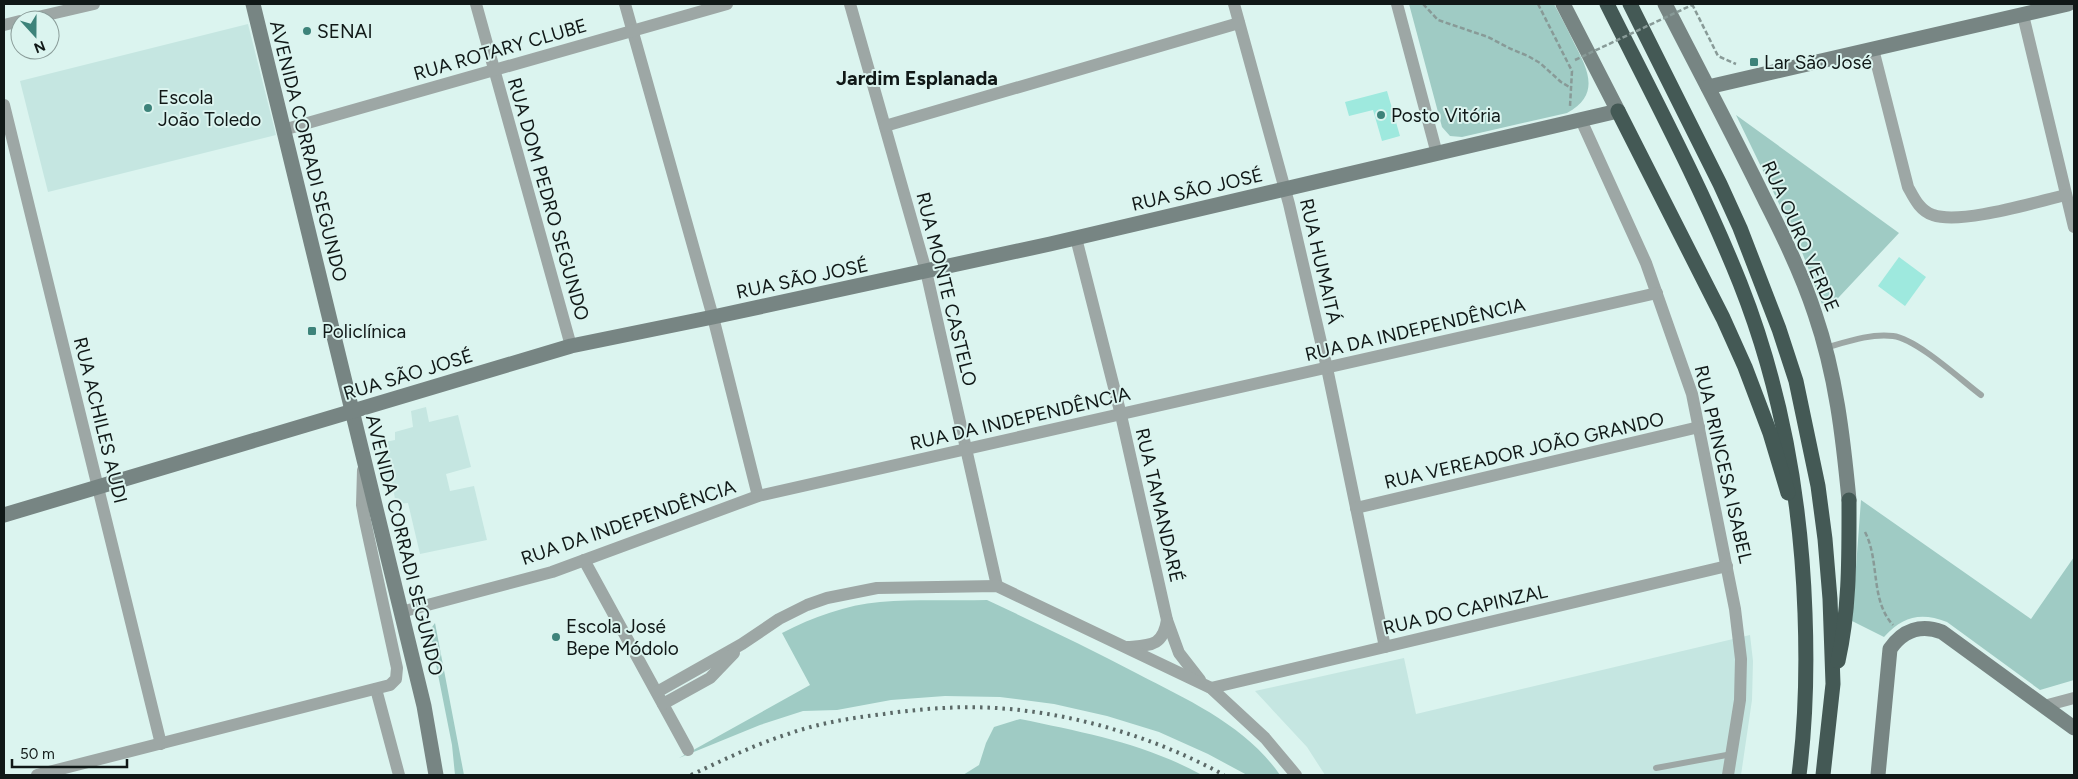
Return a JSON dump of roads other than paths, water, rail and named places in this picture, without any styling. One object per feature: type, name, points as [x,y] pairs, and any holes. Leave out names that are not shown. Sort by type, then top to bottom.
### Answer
[{"type":"highway","points":[[1607,4],[1700,194],[1740,284],[1772,378],[1795,485],[1801,538],[1807,676],[1803,747],[1799,775]]},
{"type":"highway","points":[[1630,4],[1736,220],[1779,329],[1796,381],[1818,486],[1825,539],[1833,684]]},
{"type":"highway","points":[[1618,111],[1723,318],[1745,367],[1770,432],[1801,538]]},
{"type":"highway","points":[[1823,775],[1833,684],[1843,637],[1847,594],[1849,500]]},
{"type":"street","points":[[60,12],[94,4]]},
{"type":"street","name":"AVENIDA CORRADI SEGUNDO","points":[[253,4],[424,706],[436,775]]},
{"type":"street","name":"RUA DOM PEDRO SEGUNDO","points":[[476,4],[571,346]]},
{"type":"street","points":[[625,4],[712,318],[758,496]]},
{"type":"street","name":"RUA ROTARY CLUBE","points":[[283,130],[726,4]]},
{"type":"street","name":"RUA MONTE CASTELO","points":[[850,4],[926,271],[997,586]]},
{"type":"street","name":"RUA HUMAITÁ","points":[[1234,4],[1285,189],[1327,368],[1385,647]]},
{"type":"street","points":[[1397,4],[1437,154]]},
{"type":"street","points":[[1563,4],[1618,111]]},
{"type":"street","name":"RUA OURO VERDE","points":[[1665,4],[1790,249],[1806,289],[1825,348],[1837,397],[1844,443],[1849,500]]},
{"type":"street","points":[[1708,87],[2068,4]]},
{"type":"street","points":[[2023,15],[2074,228]]},
{"type":"street","points":[[885,126],[1239,23]]},
{"type":"street","points":[[1873,49],[1908,187],[1918,204],[1932,215],[1956,218],[2066,194]]},
{"type":"street","name":"RUA ACHILES AUDI","points":[[4,105],[8,142],[98,487],[161,744]]},
{"type":"street","name":"RUA SÃO JOSÉ","points":[[4,515],[571,346],[712,318],[1076,238],[1618,111]]},
{"type":"street","name":"RUA PRINCESA ISABEL","points":[[1575,121],[1646,263],[1692,394],[1735,609],[1741,659],[1740,700],[1728,775]]},
{"type":"street","name":"RUA TAMANDARÉ","points":[[1076,238],[1121,415],[1167,620],[1179,653],[1207,686]]},
{"type":"street","name":"RUA DA INDEPENDÊNCIA","points":[[401,612],[552,572],[758,496],[1657,292]]},
{"type":"street","name":"RUA VEREADOR JOÃO GRANDO","points":[[1356,508],[1699,427]]},
{"type":"street","points":[[37,775],[390,685],[396,679],[397,668],[363,513],[364,458]]},
{"type":"street","points":[[584,560],[688,750]]},
{"type":"street","name":"RUA DO CAPINZAL","points":[[1207,686],[1385,647],[1727,566]]},
{"type":"street","points":[[660,698],[710,678],[742,644],[780,619],[807,605],[826,598],[877,588],[997,586],[1207,686],[1265,738],[1296,775]]},
{"type":"street","points":[[1127,647],[1149,645],[1159,641],[1165,634],[1167,620]]},
{"type":"street","points":[[1878,775],[1888,658],[1895,642],[1904,634],[1920,627],[1942,632],[2074,728]]},
{"type":"street","points":[[376,689],[399,775]]},
{"type":"street","points":[[2044,706],[2074,698]]},
{"type":"lane","points":[[1825,348],[1877,336],[1904,338],[1981,396]]},
{"type":"lane","points":[[1656,768],[1732,754]]},
{"type":"railway","points":[[691,775],[763,743],[823,724],[914,710],[979,707],[1052,715],[1088,722],[1124,732],[1159,745],[1224,775]]},
{"type":"place","name":"SENAI","points":[[307,31]]},
{"type":"place","name":"Lar São José","points":[[1754,62]]},
{"type":"place","name":"Escola João Toledo","points":[[148,108]]},
{"type":"place","name":"Posto Vitória","points":[[1381,115]]},
{"type":"place","name":"Policlínica","points":[[312,331]]},
{"type":"place","name":"Escola José Bepe Módolo","points":[[556,637]]},
{"type":"district","name":"Jardim Esplanada","points":[[917,78]]}]
